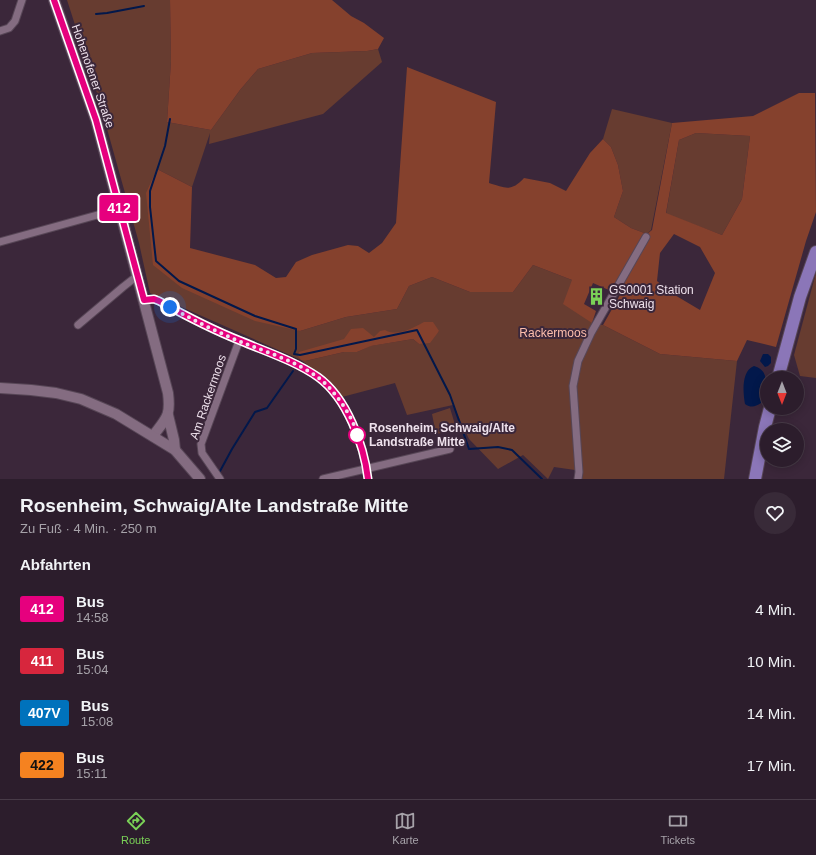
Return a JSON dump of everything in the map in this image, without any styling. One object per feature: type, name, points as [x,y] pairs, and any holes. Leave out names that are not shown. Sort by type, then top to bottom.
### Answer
[{"type":"highway","points":[[780,371],[800,297],[816,252]]},
{"type":"highway","points":[[754,478],[768,415]]},
{"type":"main road","name":"Hohenofener Straße","points":[[54,0],[96,120],[168,393],[168,415],[175,450]]},
{"type":"main road","points":[[0,388],[56,393],[81,399],[116,414],[175,450],[200,479]]},
{"type":"main road","points":[[152,436],[168,415]]},
{"type":"street","points":[[0,31],[9,28],[15,21],[22,0]]},
{"type":"street","points":[[0,242],[119,209]]},
{"type":"street","points":[[578,479],[579,472],[573,386],[578,361],[591,333],[646,236]]},
{"type":"street","points":[[78,325],[137,276]]},
{"type":"street","points":[[144,300],[154,299],[159,301],[191,319],[281,358],[318,378],[331,390],[351,418],[359,439],[368,479]]},
{"type":"street","name":"Am Rackermoos","points":[[220,479],[202,453],[201,444],[239,341]]},
{"type":"street","points":[[323,479],[367,470],[450,448]]},
{"type":"green space","name":"Rackermoos","points":[[67,0],[170,0],[171,61],[167,122],[211,130],[240,90],[258,69],[312,53],[367,51],[378,49],[382,62],[323,114],[209,144],[210,133],[192,187],[157,169],[153,264],[300,331],[346,317],[397,309],[409,286],[432,277],[470,292],[513,292],[533,265],[572,280],[592,323],[603,325],[660,354],[737,361],[724,479],[581,479],[582,471],[554,467],[548,479],[523,455],[498,469],[469,439],[453,405],[407,415],[395,383],[342,397],[323,377],[301,360],[150,293],[139,243],[97,93]],"holes":[[[439,331],[419,344],[413,339],[370,346],[357,352],[344,352],[305,361],[302,360]]]},
{"type":"green space","points":[[612,109],[672,123],[651,230],[647,234],[631,228],[614,217],[623,191],[618,165],[611,147],[603,139]]},
{"type":"green space","points":[[696,133],[750,136],[742,199],[722,235],[666,214],[679,140]]},
{"type":"green space","points":[[816,273],[816,378],[804,376],[804,371],[799,371],[794,355]]},
{"type":"green space","points":[[450,408],[456,428],[436,434],[432,414]]},
{"type":"shaded area","points":[[170,0],[332,0],[351,16],[364,23],[384,38],[378,49],[367,51],[312,53],[258,69],[240,90],[211,130],[167,122],[171,61]]},
{"type":"shaded area","points":[[407,67],[496,102],[489,183],[508,188],[512,187],[524,178],[550,183],[566,191],[590,153],[603,139],[611,147],[618,165],[623,191],[614,217],[631,228],[647,234],[652,230],[672,123],[753,116],[799,93],[815,93],[816,212],[806,241],[776,347],[747,340],[737,361],[660,354],[603,325],[620,295],[593,283],[584,304],[596,311],[592,323],[563,304],[572,280],[533,265],[513,292],[470,292],[432,277],[409,286],[397,309],[346,317],[300,331],[255,321],[182,288],[153,265],[146,193],[157,169],[192,187],[190,248],[255,265],[276,278],[286,277],[296,262],[312,255],[348,245],[358,246],[369,253],[382,243],[396,223]],"holes":[[[696,133],[750,136],[742,199],[722,235],[666,213],[679,140]],[[674,234],[700,247],[715,273],[700,310],[668,291],[657,281],[660,253]]]},
{"type":"shaded area","points":[[424,322],[433,322],[439,331],[430,343],[419,344],[413,339],[371,346],[357,352],[344,352],[305,361],[301,360],[298,356],[299,352],[344,339],[351,329],[363,328],[374,337],[380,331],[385,330],[395,333],[400,332]]},
{"type":"water","points":[[763,354],[768,354],[771,357],[771,363],[765,367],[760,361]]},
{"type":"water","points":[[754,366],[760,368],[762,371],[760,371],[760,404],[755,406],[745,404],[744,383],[747,372]]},
{"type":"waterway","points":[[96,14],[144,6]]},
{"type":"waterway","points":[[170,119],[165,146],[150,191],[150,207],[156,261],[179,281],[255,316],[296,329],[296,349],[294,354],[300,355],[417,330],[450,395],[469,449],[498,447],[512,450],[542,479]]},
{"type":"waterway","points":[[219,473],[255,412],[267,408],[293,371]]},
{"type":"bus line","name":"412","points":[[54,0],[96,120],[144,300],[154,299],[159,301],[191,319],[281,358],[318,378],[331,390],[351,418],[359,439],[368,479]]},
{"type":"place","name":"GS0001 Station Schwaig","points":[[596,297]]},
{"type":"place","name":"Rosenheim, Schwaig/Alte Landstraße Mitte","points":[[357,435]]},
{"type":"route","points":[[170,307],[191,319],[281,358],[318,378],[331,390],[351,418],[357,435]]}]
